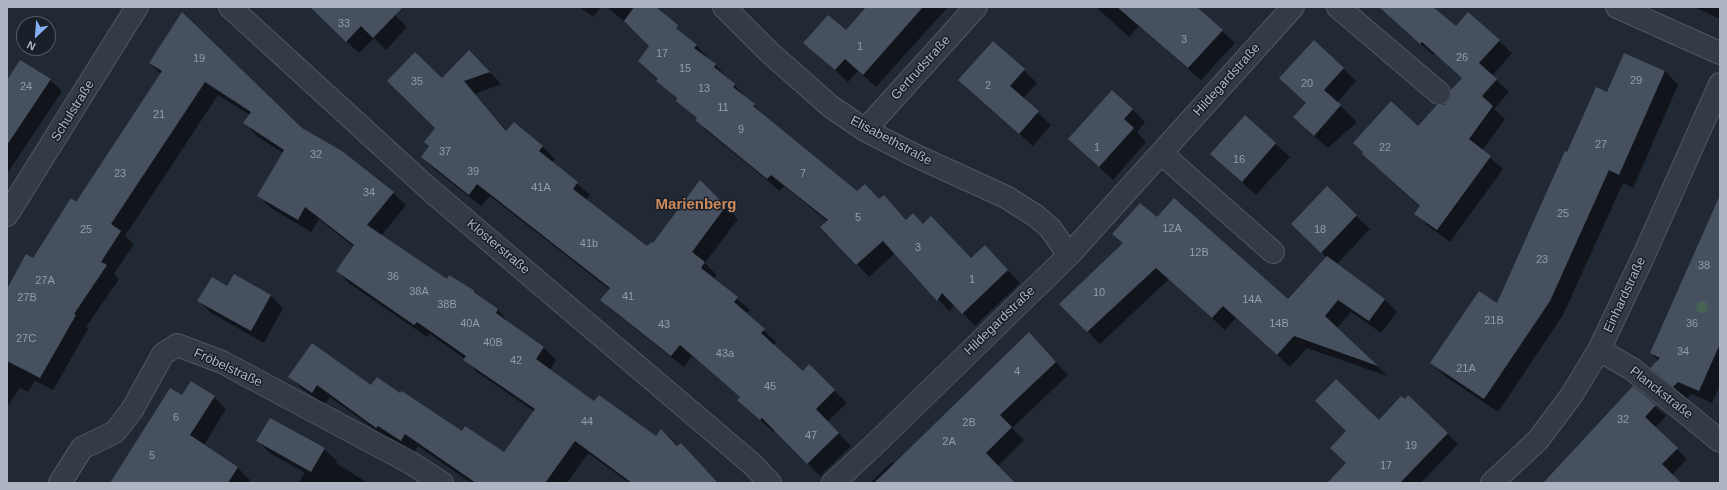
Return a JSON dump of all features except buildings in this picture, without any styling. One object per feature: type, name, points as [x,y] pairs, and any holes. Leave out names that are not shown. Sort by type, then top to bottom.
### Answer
[{"type":"street","name":"Schulstraße","points":[[7,214],[137,7]]},
{"type":"street","name":"Klosterstraße","points":[[230,7],[430,190],[752,464],[770,483]]},
{"type":"street","name":"Elisabethstraße","points":[[724,7],[769,52],[830,106],[865,130],[914,155],[1006,197],[1036,216],[1050,228],[1069,255]]},
{"type":"street","name":"Gertrudstraße","points":[[865,130],[976,7]]},
{"type":"street","name":"Hildegardstraße","points":[[833,483],[871,448],[1069,255],[1162,154],[1226,80],[1293,7]]},
{"type":"street","points":[[1338,7],[1439,93]]},
{"type":"street","points":[[1617,7],[1720,53]]},
{"type":"street","name":"Einhardstraße","points":[[1492,483],[1538,440],[1571,396],[1599,350],[1644,255],[1720,84]]},
{"type":"street","points":[[1162,154],[1273,252]]},
{"type":"street","name":"Fröbelstraße","points":[[60,483],[82,448],[115,432],[132,410],[163,354],[177,345],[222,362],[411,463],[442,483]]},
{"type":"street","name":"Planckstraße","points":[[1599,350],[1632,369],[1720,441]]},
{"type":"district","name":"Marienberg","points":[[696,205]]}]
